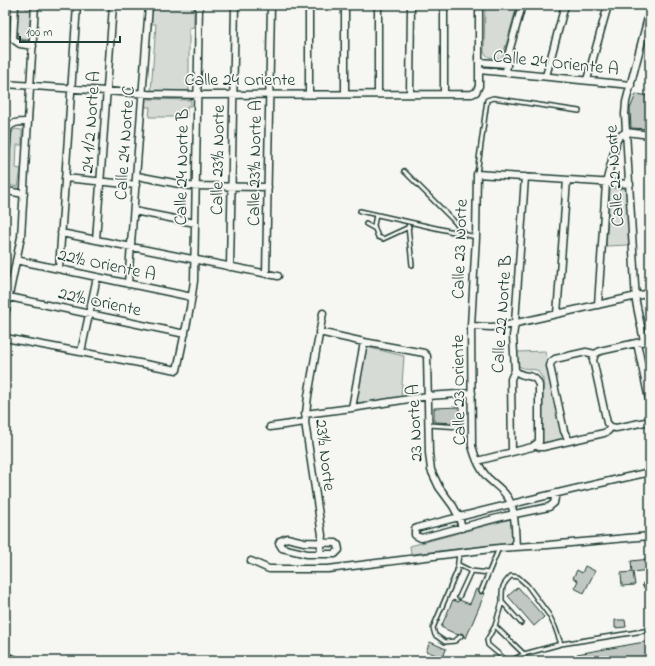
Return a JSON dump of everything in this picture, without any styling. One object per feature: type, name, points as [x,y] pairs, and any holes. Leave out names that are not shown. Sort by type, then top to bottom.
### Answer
[{"type":"street","points":[[15,5],[13,39],[20,44],[33,46]]},
{"type":"street","points":[[5,315],[21,237],[35,5]]},
{"type":"street","points":[[59,269],[77,5]]},
{"type":"street","name":"24 1/2 Norte A","points":[[96,240],[113,5]]},
{"type":"street","name":"Calle 24 Norte C","points":[[128,284],[149,5]]},
{"type":"street","name":"Calle 24 Norte B","points":[[81,352],[177,370],[192,298],[194,281],[199,5]]},
{"type":"street","name":"Calle 23½ Norte","points":[[230,267],[235,5]]},
{"type":"street","name":"Calle 23½ Norte A","points":[[266,274],[271,5]]},
{"type":"street","points":[[309,5],[309,94]]},
{"type":"street","points":[[345,5],[345,94]]},
{"type":"street","points":[[378,5],[378,94]]},
{"type":"street","points":[[410,94],[411,5]]},
{"type":"street","points":[[444,5],[444,94]]},
{"type":"street","points":[[478,70],[479,5]]},
{"type":"street","points":[[506,72],[522,5]]},
{"type":"street","points":[[546,76],[565,5]]},
{"type":"street","points":[[587,80],[608,5]]},
{"type":"street","name":"Calle 22 Norte","points":[[647,340],[636,302],[625,110],[630,85],[647,36],[650,10]]},
{"type":"street","name":"Calle 24 Oriente A","points":[[479,62],[507,64]]},
{"type":"street","name":"Calle 24 Oriente","points":[[5,84],[143,94],[470,94],[476,92],[479,86],[478,70]]},
{"type":"street","name":"Calle 24 Oriente A","points":[[478,70],[630,85]]},
{"type":"street","points":[[5,172],[9,126],[15,123],[28,122]]},
{"type":"street","points":[[598,305],[606,183],[616,142],[620,136],[626,132],[650,135]]},
{"type":"street","points":[[477,174],[630,184]]},
{"type":"street","name":"Calle 23 Norte","points":[[471,326],[476,237],[477,174]]},
{"type":"street","points":[[137,176],[196,186],[268,186]]},
{"type":"street","name":"Calle 22 Norte B","points":[[512,452],[511,379],[515,370],[513,336],[525,177]]},
{"type":"street","points":[[65,178],[136,185]]},
{"type":"street","points":[[558,314],[567,180]]},
{"type":"street","points":[[5,187],[6,191],[24,194]]},
{"type":"street","points":[[134,211],[195,223]]},
{"type":"street","points":[[61,233],[278,276]]},
{"type":"street","name":"22½ Oriente A","points":[[16,260],[192,298]]},
{"type":"street","points":[[5,338],[81,352],[97,277]]},
{"type":"street","name":"Calle 23 Oriente","points":[[511,503],[506,495],[486,476],[477,461],[472,446],[471,326],[491,327],[515,323],[650,293]]},
{"type":"street","name":"22½ Oriente","points":[[9,297],[185,334]]},
{"type":"street","name":"23½ Norte","points":[[320,554],[322,535],[305,414],[323,313]]},
{"type":"street","points":[[319,332],[364,342]]},
{"type":"street","points":[[647,340],[600,351],[595,354],[593,360],[607,423],[610,427],[616,428],[650,420]]},
{"type":"street","name":"23½ Norte","points":[[352,408],[364,342]]},
{"type":"street","name":"23 Norte A","points":[[364,342],[424,352],[427,356],[429,453],[431,470],[459,517],[462,528]]},
{"type":"street","points":[[637,343],[650,404]]},
{"type":"street","points":[[569,441],[564,431],[550,366],[551,362],[555,359],[586,352],[595,354]]},
{"type":"street","points":[[515,370],[522,376],[533,377],[537,380],[539,385],[539,442],[536,445]]},
{"type":"street","points":[[305,414],[428,396],[472,393]]},
{"type":"street","points":[[270,427],[305,422]]},
{"type":"street","points":[[477,461],[536,445],[543,447],[604,433],[608,431],[610,427]]},
{"type":"street","points":[[556,493],[554,503],[549,507],[514,514],[421,538],[415,535],[415,530],[417,528],[511,503],[650,472]]},
{"type":"street","points":[[511,503],[514,514],[516,547]]},
{"type":"street","points":[[251,561],[269,569],[328,569],[499,548],[650,536]]},
{"type":"street","points":[[287,538],[304,542],[322,543],[336,543],[339,550],[335,554],[307,554],[282,548],[279,543],[283,539],[287,538]]},
{"type":"lane","points":[[477,174],[487,100],[490,98],[579,112]]},
{"type":"lane","points":[[404,171],[454,220],[466,235]]},
{"type":"lane","points":[[360,211],[476,237]]},
{"type":"lane","points":[[376,215],[374,225],[375,229],[378,237],[383,239],[409,227]]},
{"type":"lane","points":[[408,222],[412,265]]},
{"type":"lane","points":[[366,224],[375,229]]},
{"type":"lane","points":[[428,424],[461,427]]},
{"type":"lane","points":[[481,591],[499,548]]},
{"type":"lane","points":[[459,553],[459,565],[433,628],[435,635],[445,642],[455,641],[461,636]]},
{"type":"lane","points":[[459,565],[471,571],[489,573]]},
{"type":"lane","points":[[459,597],[471,571]]},
{"type":"lane","points":[[507,661],[488,645],[487,640],[495,626],[502,602],[503,584],[511,576],[518,577],[527,585],[549,615],[561,644]]},
{"type":"lane","points":[[645,585],[650,585]]},
{"type":"lane","points":[[502,602],[521,623]]},
{"type":"lane","points":[[495,626],[524,654]]},
{"type":"lane","points":[[511,661],[524,654],[561,644],[650,630]]},
{"type":"shaded area","points":[[19,5],[26,5],[26,9],[31,9],[29,40],[22,39],[17,35]]},
{"type":"shaded area","points":[[152,5],[194,5],[194,27],[189,28],[189,91],[151,91],[156,24],[151,24]]},
{"type":"shaded area","points":[[485,5],[517,5],[502,59],[489,57],[484,53]]},
{"type":"shaded area","points":[[146,99],[191,100],[191,106],[187,106],[187,117],[149,117],[150,107],[145,107]]},
{"type":"shaded area","points":[[15,129],[22,130],[22,145],[17,145],[16,168],[21,169],[18,187],[9,185],[11,134]]},
{"type":"shaded area","points":[[610,188],[626,189],[630,245],[606,246]]},
{"type":"shaded area","points":[[366,347],[404,356],[401,398],[355,403]]},
{"type":"shaded area","points":[[545,351],[564,439],[542,444],[543,379],[537,370],[523,368],[516,365],[517,352]]},
{"type":"shaded area","points":[[511,519],[512,543],[411,554],[410,546]]},
{"type":"building","points":[[636,94],[650,96],[650,129],[631,128],[630,109]]},
{"type":"building","points":[[459,407],[460,423],[434,422],[434,408]]},
{"type":"building","points":[[650,559],[650,570],[632,572],[631,561]]},
{"type":"building","points":[[585,566],[595,571],[584,593],[574,588],[578,581],[573,578],[577,570],[582,573]]},
{"type":"building","points":[[633,572],[635,585],[622,586],[621,573]]},
{"type":"building","points":[[518,587],[544,617],[534,626],[508,596]]},
{"type":"building","points":[[476,589],[480,594],[485,593],[466,638],[462,633],[458,635],[441,627],[453,600],[458,602],[459,600],[470,604]]},
{"type":"building","points":[[615,620],[625,620],[626,627],[615,628]]},
{"type":"building","points":[[650,641],[650,657],[629,661],[579,661],[577,654]]},
{"type":"building","points":[[430,642],[446,649],[443,658],[426,651]]},
{"type":"railway","points":[[5,653],[27,661]]}]
